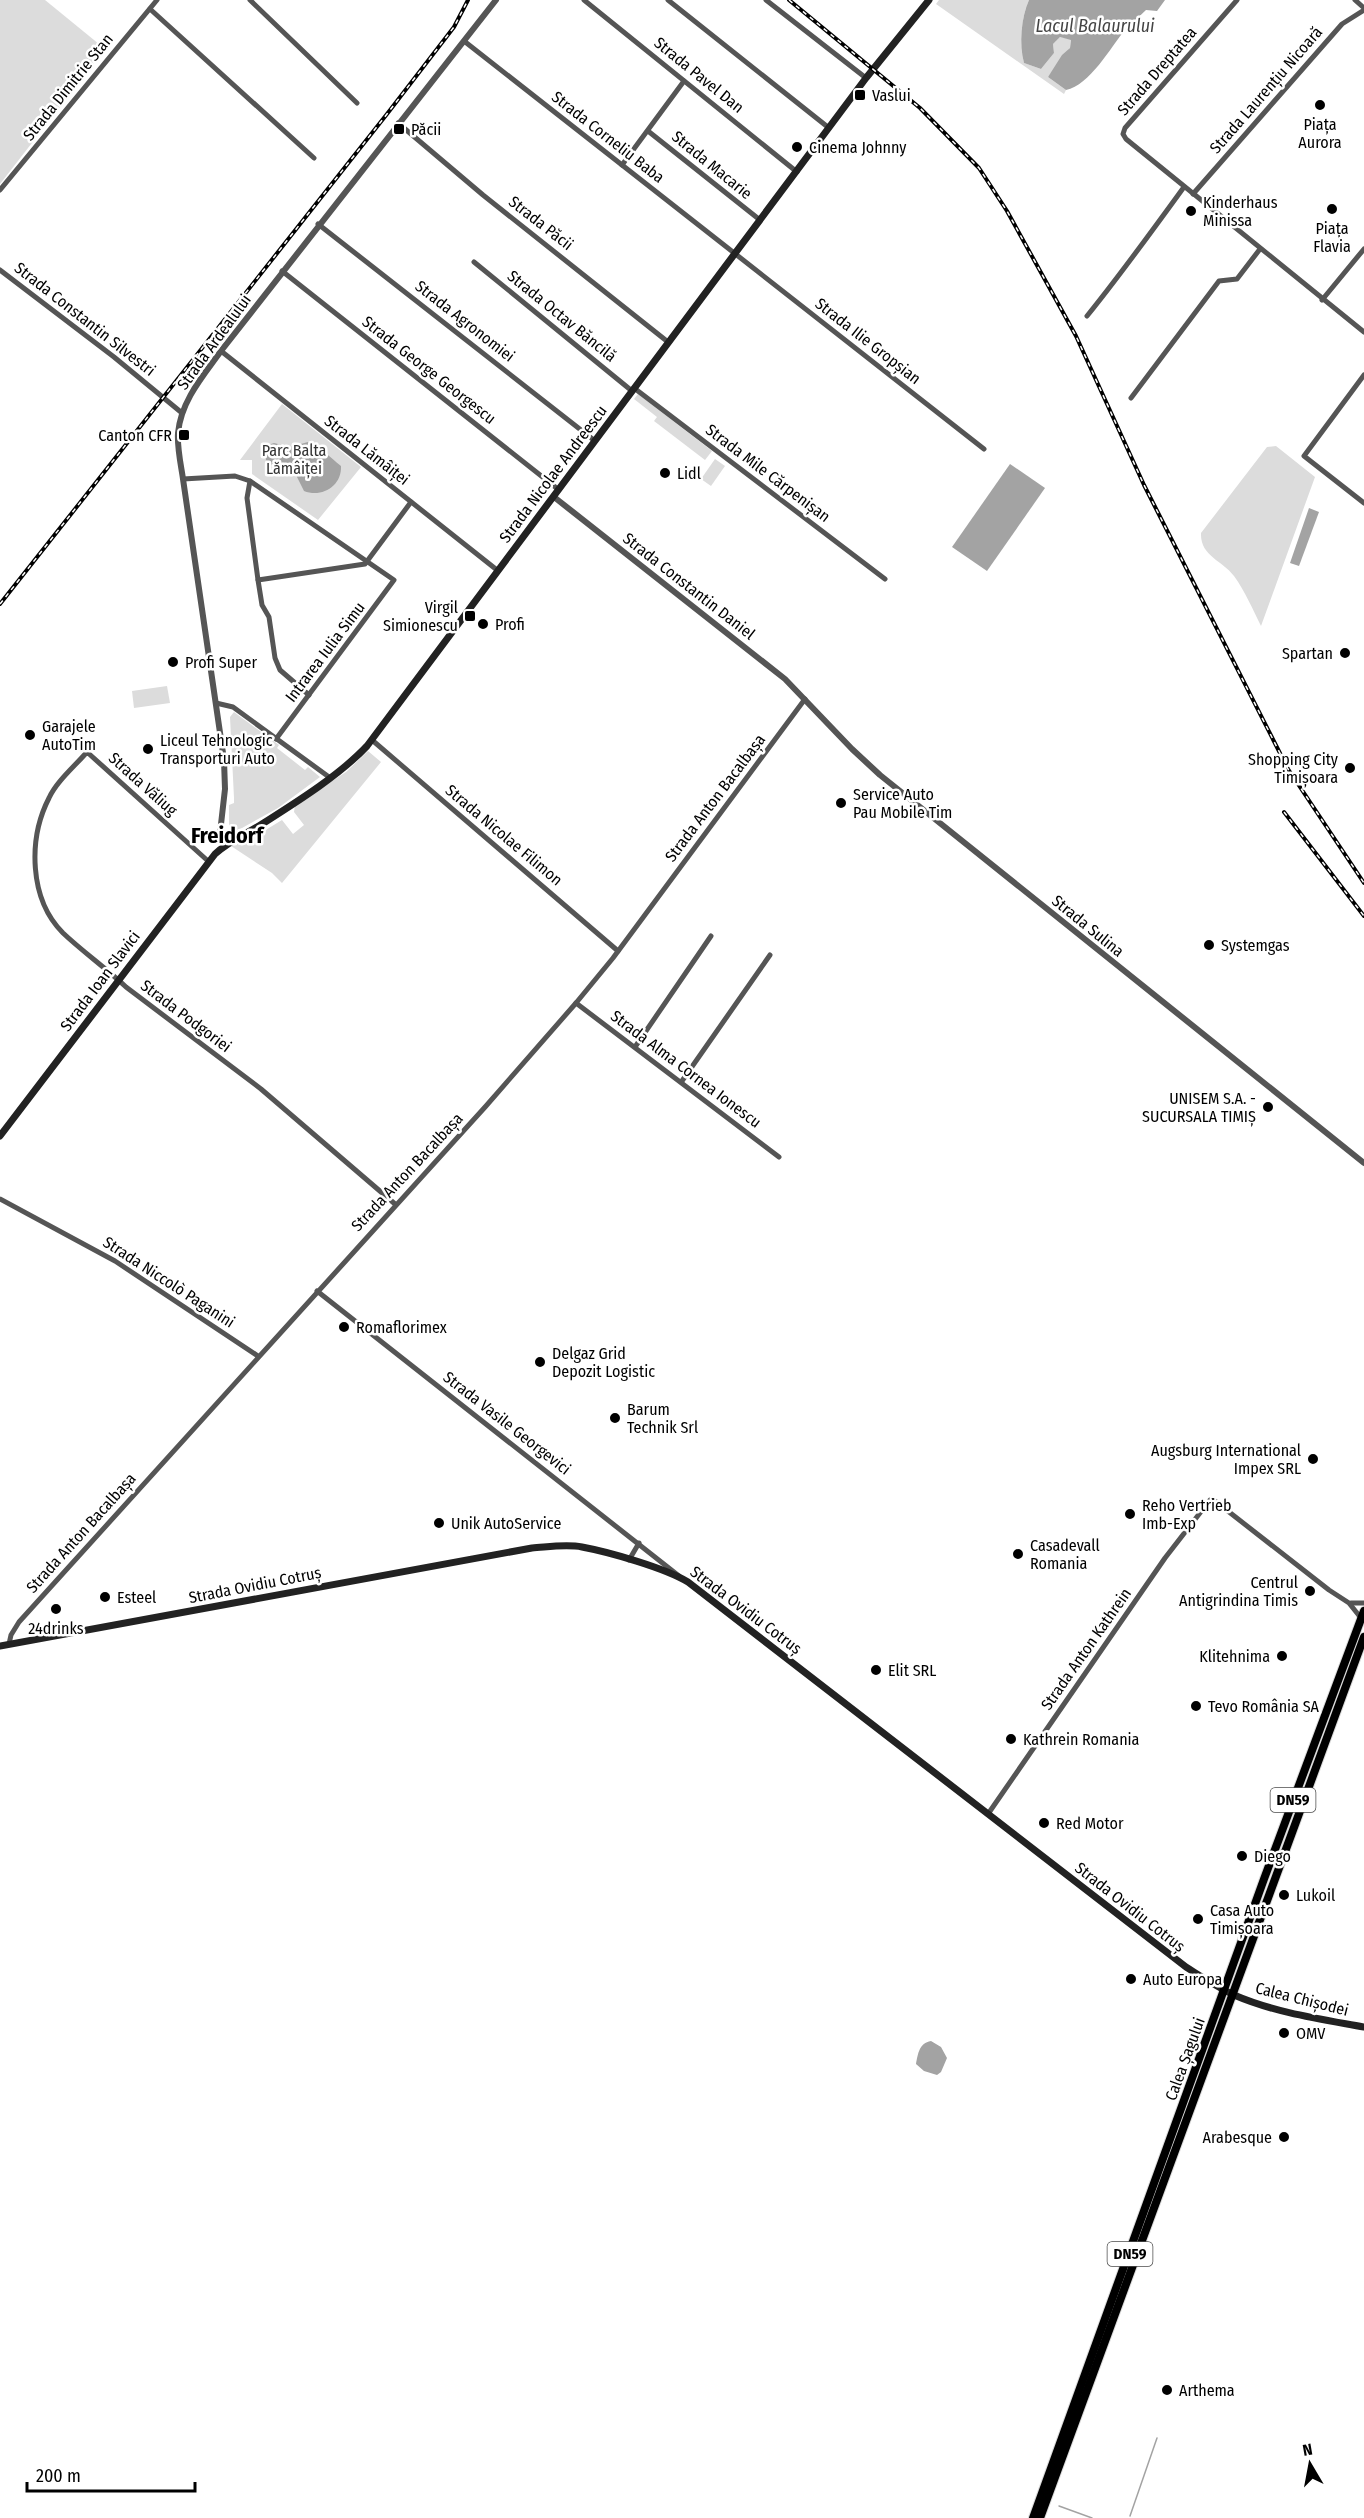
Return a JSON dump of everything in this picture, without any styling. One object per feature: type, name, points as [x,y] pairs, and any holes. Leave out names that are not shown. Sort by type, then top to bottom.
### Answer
[{"type":"main road","name":"Strada Nicolae Andreescu","points":[[224,845],[263,823],[329,777],[357,757],[372,740],[866,78],[929,0]]},
{"type":"main road","name":"Strada Ioan Slavici","points":[[0,1136],[208,861],[224,845]]},
{"type":"main road","name":"Strada Ovidiu Cotruș","points":[[0,1646],[532,1548],[582,1547],[629,1560],[679,1576],[1186,1967],[1234,1994]]},
{"type":"main road","name":"Calea Șagului","points":[[1033,2518],[1363,1614]]},
{"type":"main road","name":"Calea Șagului","points":[[1041,2518],[1364,1637]]},
{"type":"main road","name":"Calea Chișodei","points":[[1234,1994],[1296,2015],[1364,2027]]},
{"type":"street","name":"Strada Dimitrie Stan","points":[[0,190],[157,0]]},
{"type":"street","points":[[250,0],[357,103]]},
{"type":"street","name":"Strada Ardealului","points":[[224,845],[220,833],[225,773],[183,479],[178,436],[182,413],[195,388],[221,351],[318,224],[496,0]]},
{"type":"street","name":"Strada Pavel Dan","points":[[584,0],[797,172]]},
{"type":"street","points":[[668,0],[829,128]]},
{"type":"street","points":[[766,0],[866,78]]},
{"type":"street","name":"Strada Dreptatea","points":[[1184,187],[1126,139],[1123,134],[1125,128],[1236,0]]},
{"type":"street","points":[[1355,0],[1364,9]]},
{"type":"street","points":[[150,9],[314,158]]},
{"type":"street","name":"Strada Laurențiu Nicoară","points":[[1193,194],[1342,24],[1364,9]]},
{"type":"street","name":"Strada Corneliu Baba","points":[[464,40],[735,254]]},
{"type":"street","points":[[622,165],[684,81]]},
{"type":"street","name":"Strada Păcii","points":[[398,123],[483,195],[668,342]]},
{"type":"street","name":"Strada Macarie","points":[[648,130],[760,220]]},
{"type":"street","points":[[1087,316],[1144,244],[1151,229],[1184,187],[1364,332]]},
{"type":"street","name":"Strada Agronomiei","points":[[318,224],[595,441]]},
{"type":"street","points":[[1131,398],[1219,281],[1237,279],[1260,249]]},
{"type":"street","points":[[1320,298],[1364,249]]},
{"type":"street","name":"Strada Ilie Gropșian","points":[[735,254],[984,449]]},
{"type":"street","name":"Strada Octav Băncilă","points":[[474,262],[633,389]]},
{"type":"street","name":"Strada Constantin Silvestri","points":[[0,270],[114,357],[182,413]]},
{"type":"street","name":"Strada George Georgescu","points":[[282,272],[559,490]]},
{"type":"street","name":"Strada Lămâiței","points":[[221,351],[497,570]]},
{"type":"street","points":[[1364,375],[1304,456],[1364,503]]},
{"type":"street","name":"Strada Mile Cărpenișan","points":[[633,389],[885,579]]},
{"type":"street","points":[[183,479],[235,476],[250,480],[326,534],[368,560]]},
{"type":"street","points":[[250,480],[247,498],[258,580],[262,605],[269,617],[277,664],[309,695]]},
{"type":"street","name":"Strada Constantin Daniel","points":[[554,497],[785,679],[805,699]]},
{"type":"street","points":[[258,580],[362,565],[411,502]]},
{"type":"street","name":"Intrarea Iulia Simu","points":[[276,739],[394,580],[368,560]]},
{"type":"street","name":"Strada Anton Bacalbașa","points":[[9,1644],[11,1635],[19,1622],[486,1106],[576,1003],[618,951],[805,699]]},
{"type":"street","name":"Strada Sulina","points":[[805,699],[880,775],[1364,1163]]},
{"type":"street","points":[[216,703],[233,707],[329,777]]},
{"type":"street","name":"Strada Nicolae Filimon","points":[[372,740],[618,951]]},
{"type":"street","name":"Strada Văliug","points":[[87,752],[208,861]]},
{"type":"street","name":"Strada Podgoriei","points":[[87,752],[56,787],[45,807],[36,840],[36,875],[46,909],[56,924],[119,980],[261,1089],[395,1204]]},
{"type":"street","points":[[635,1047],[711,936]]},
{"type":"street","points":[[682,1081],[770,955]]},
{"type":"street","name":"Strada Alma Cornea Ionescu","points":[[576,1003],[682,1081],[779,1157]]},
{"type":"street","name":"Strada Niccolò Paganini","points":[[0,1199],[116,1261],[258,1356]]},
{"type":"street","name":"Strada Vasile Georgevici","points":[[317,1291],[679,1576]]},
{"type":"street","name":"Strada Anton Kathrein","points":[[988,1814],[1165,1558],[1212,1499],[1349,1603]]},
{"type":"street","points":[[629,1560],[639,1543]]},
{"type":"street","points":[[1349,1603],[1364,1603]]},
{"type":"street","points":[[1349,1603],[1363,1614]]},
{"type":"green space","points":[[0,0],[45,0],[105,49],[0,184]]},
{"type":"green space","points":[[939,0],[1029,0],[1022,31],[1024,63],[1041,69],[1054,53],[1053,44],[1060,37],[1071,39],[1070,48],[1048,77],[1066,90],[1064,94],[936,4]]},
{"type":"green space","points":[[638,394],[712,451],[705,460],[654,421],[657,417],[634,399]]},
{"type":"green space","name":"Parc Balta Lămâiței","points":[[282,404],[361,467],[318,520],[252,474],[252,460],[240,460]]},
{"type":"green space","points":[[1276,446],[1315,477],[1261,626],[1234,576],[1204,547],[1201,533],[1267,447]]},
{"type":"green space","points":[[715,459],[725,466],[711,486],[701,479]]},
{"type":"green space","points":[[167,686],[170,703],[134,708],[132,691]]},
{"type":"green space","points":[[234,712],[279,745],[277,748],[305,770],[308,767],[320,777],[278,808],[233,833],[229,830],[229,805],[234,803],[230,717]]},
{"type":"green space","points":[[368,751],[381,762],[282,883],[272,873],[231,846],[259,834],[282,820],[293,834],[304,825],[294,812],[295,805],[346,772]]},
{"type":"water","name":"Lacul Balaurului","points":[[1029,0],[1165,0],[1157,11],[1146,10],[1125,30],[1091,74],[1075,87],[1066,90],[1048,77],[1062,55],[1070,48],[1071,40],[1060,37],[1053,44],[1054,53],[1041,69],[1024,63],[1022,31]]},
{"type":"water","points":[[308,442],[341,466],[334,485],[318,493],[304,491],[295,473],[274,467],[266,460],[265,453],[268,445],[274,443],[290,447]]},
{"type":"water","points":[[1010,464],[1045,488],[987,571],[952,547]]},
{"type":"water","points":[[1309,508],[1319,512],[1299,566],[1290,563]]},
{"type":"water","points":[[931,2041],[941,2047],[947,2058],[941,2072],[937,2075],[924,2071],[916,2064],[918,2053],[924,2044]]},
{"type":"waterway","points":[[1130,2516],[1157,2438]]},
{"type":"waterway","points":[[1059,2506],[1092,2518]]},
{"type":"railway","points":[[0,604],[387,114],[454,27],[468,0]]},
{"type":"railway","points":[[789,0],[920,108],[979,168],[1007,211],[1076,336],[1144,485],[1288,769],[1364,883]]},
{"type":"railway","points":[[1284,812],[1364,916]]},
{"type":"place","name":"Vaslui","points":[[860,95]]},
{"type":"place","name":"Piața Aurora","points":[[1320,105]]},
{"type":"place","name":"Păcii","points":[[399,129]]},
{"type":"place","name":"Cinema Johnny","points":[[797,147]]},
{"type":"place","name":"Piața Flavia","points":[[1332,209]]},
{"type":"place","name":"Kinderhaus Minissa","points":[[1191,211]]},
{"type":"place","name":"Canton CFR","points":[[184,435]]},
{"type":"place","name":"Lidl","points":[[665,473]]},
{"type":"place","name":"Virgil Simionescu","points":[[470,616]]},
{"type":"place","name":"Profi","points":[[483,624]]},
{"type":"place","name":"Spartan","points":[[1345,653]]},
{"type":"place","name":"Profi Super","points":[[173,662]]},
{"type":"place","name":"Garajele AutoTim","points":[[30,735]]},
{"type":"place","name":"Liceul Tehnologic Transporturi Auto","points":[[148,749]]},
{"type":"place","name":"Shopping City Timișoara","points":[[1350,768]]},
{"type":"place","name":"Service Auto Pau Mobile Tim","points":[[841,803]]},
{"type":"place","name":"Systemgas","points":[[1209,945]]},
{"type":"place","name":"UNISEM S.A. - SUCURSALA TIMIȘ","points":[[1268,1107]]},
{"type":"place","name":"Romaflorimex","points":[[344,1327]]},
{"type":"place","name":"Delgaz Grid Depozit Logistic","points":[[540,1362]]},
{"type":"place","name":"Barum Technik Srl","points":[[615,1418]]},
{"type":"place","name":"Augsburg International Impex SRL","points":[[1313,1459]]},
{"type":"place","name":"Reho Vertrieb Imb-Exp","points":[[1130,1514]]},
{"type":"place","name":"Unik AutoService","points":[[439,1523]]},
{"type":"place","name":"Casadevall Romania","points":[[1018,1554]]},
{"type":"place","name":"Centrul Antigrindina Timis","points":[[1310,1591]]},
{"type":"place","name":"Esteel","points":[[105,1597]]},
{"type":"place","name":"24drinks","points":[[56,1609]]},
{"type":"place","name":"Klitehnima","points":[[1282,1656]]},
{"type":"place","name":"Elit SRL","points":[[876,1670]]},
{"type":"place","name":"Tevo România SA","points":[[1196,1706]]},
{"type":"place","name":"Kathrein Romania","points":[[1011,1739]]},
{"type":"place","name":"Red Motor","points":[[1044,1823]]},
{"type":"place","name":"Diego","points":[[1242,1856]]},
{"type":"place","name":"Lukoil","points":[[1284,1895]]},
{"type":"place","name":"Casa Auto Timișoara","points":[[1198,1919]]},
{"type":"place","name":"Auto Europa","points":[[1131,1979]]},
{"type":"place","name":"OMV","points":[[1284,2033]]},
{"type":"place","name":"Arabesque","points":[[1284,2137]]},
{"type":"place","name":"Arthema","points":[[1167,2390]]},
{"type":"district","name":"Freidorf","points":[[227,835]]}]
